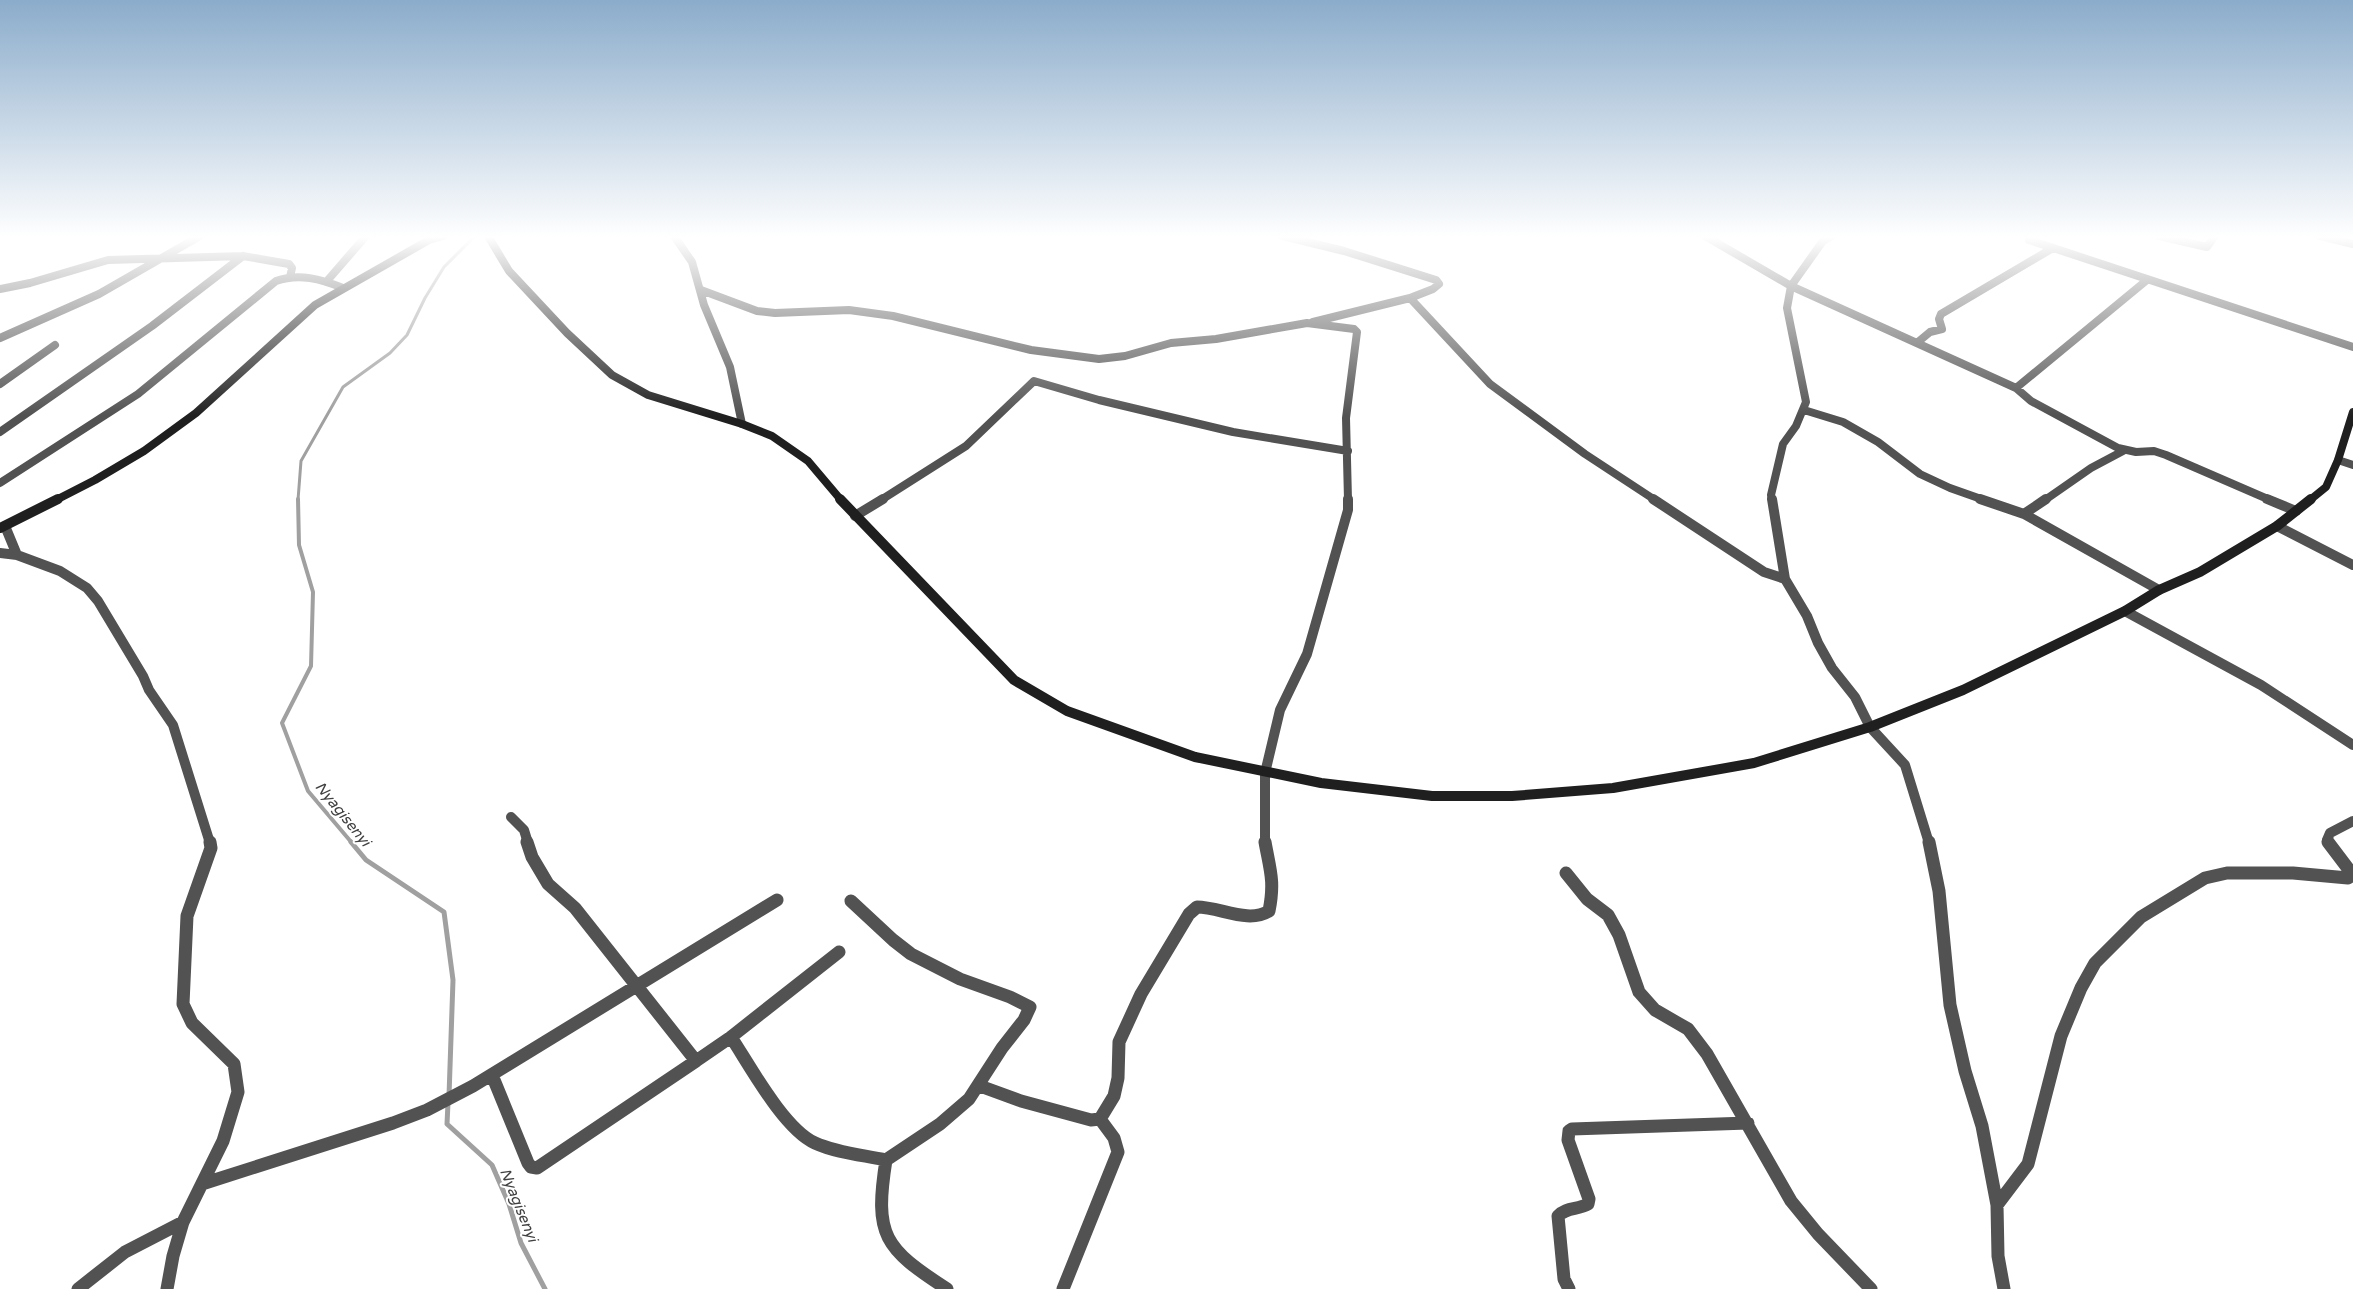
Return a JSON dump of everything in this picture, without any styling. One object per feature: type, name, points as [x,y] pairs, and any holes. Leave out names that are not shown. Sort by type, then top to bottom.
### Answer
[{"type":"main road","points":[[2,527],[95,480],[144,451],[196,413],[315,305],[330,296]]},
{"type":"main road","points":[[533,296],[567,333],[612,375],[648,395],[742,424],[772,436],[808,461],[855,516],[1014,680],[1067,711],[1195,757],[1321,783],[1432,796],[1512,796],[1594,790],[1754,763],[1870,727],[1963,690],[2125,611],[2159,590],[2200,572],[2277,526],[2326,486],[2338,460],[2353,412]]},
{"type":"street","points":[[0,338],[93,296]]},
{"type":"street","points":[[0,432],[152,326],[191,296]]},
{"type":"street","points":[[0,483],[138,394],[257,296]]},
{"type":"street","points":[[702,296],[704,305],[730,367],[742,424]]},
{"type":"street","points":[[717,296],[757,311],[775,313],[835,309],[892,316],[1031,350],[1099,359],[1125,356],[1171,343],[1216,339],[1307,323],[1415,296]]},
{"type":"street","points":[[1790,296],[1787,308],[1806,402],[1796,426],[1783,444],[1771,495],[1786,579],[1807,616],[1818,643],[1832,668],[1855,697],[1870,727],[1905,765],[1928,838],[1939,891],[1950,1005],[1965,1071],[1982,1126],[1997,1205],[1998,1256],[2004,1289]]},
{"type":"street","points":[[1815,296],[2016,388],[2031,401],[2123,450],[2154,451],[2166,455],[2296,511]]},
{"type":"street","points":[[1918,342],[1930,332],[1942,329],[1939,319],[1941,314],[1971,296]]},
{"type":"street","points":[[2016,388],[2128,296]]},
{"type":"street","points":[[2198,296],[2353,346]]},
{"type":"street","points":[[1410,298],[1490,384],[1585,454],[1764,572],[1786,579]]},
{"type":"street","points":[[1100,1119],[1114,1096],[1118,1078],[1117,1059],[1119,1042],[1141,994],[1188,914],[1197,907],[1207,907],[1249,916],[1261,916],[1269,911],[1272,897],[1272,868],[1265,843],[1266,773],[1280,710],[1307,654],[1348,510],[1346,418],[1357,332],[1354,329],[1307,323]]},
{"type":"street","points":[[0,384],[55,345]]},
{"type":"street","points":[[855,516],[966,446],[1016,396],[1034,381],[1100,400],[1234,432],[1348,451]]},
{"type":"street","points":[[1804,410],[1843,422],[1878,442],[1920,474],[1950,488],[2024,514],[2159,590]]},
{"type":"street","points":[[2024,514],[2091,468],[2123,450]]},
{"type":"street","points":[[2338,460],[2353,465]]},
{"type":"street","points":[[2277,526],[2353,565]]},
{"type":"street","points":[[2,527],[17,555]]},
{"type":"street","points":[[0,553],[17,555],[60,571],[86,588],[98,601],[143,676],[149,690],[173,725],[186,763],[190,784],[203,812],[211,848],[187,916],[183,1004],[192,1023],[234,1064],[238,1092],[223,1141],[183,1222],[173,1256],[167,1289]]},
{"type":"street","points":[[2125,611],[2267,688],[2353,746]]},
{"type":"street","points":[[511,817],[524,830],[532,857],[548,884],[575,908],[696,1061]]},
{"type":"street","points":[[1997,1205],[2028,1164],[2061,1036],[2081,988],[2095,963],[2141,917],[2206,878],[2227,872],[2292,873],[2348,878],[2353,875],[2352,871],[2327,840],[2330,833],[2353,821]]},
{"type":"street","points":[[1566,873],[1587,899],[1608,915],[1619,935],[1639,992],[1655,1010],[1688,1029],[1707,1054],[1791,1201],[1818,1234],[1871,1289]]},
{"type":"street","points":[[202,1184],[393,1123],[427,1110],[492,1074],[777,900]]},
{"type":"street","points":[[731,1037],[785,1115],[808,1139],[819,1144],[886,1160],[942,1124],[969,1099],[980,1086],[998,1053],[1027,1016],[1030,1007],[1016,998],[999,995],[970,984],[918,959],[876,926],[851,901]]},
{"type":"street","points":[[492,1074],[528,1163],[531,1167],[537,1168],[731,1037],[840,952]]},
{"type":"street","points":[[980,1086],[1005,1097],[1091,1120],[1100,1119]]},
{"type":"street","points":[[1063,1289],[1118,1152],[1112,1132],[1100,1119]]},
{"type":"street","points":[[1568,1289],[1564,1279],[1558,1216],[1561,1211],[1584,1208],[1588,1204],[1589,1199],[1568,1140],[1569,1131],[1572,1129],[1748,1123]]},
{"type":"street","points":[[886,1160],[880,1195],[885,1238],[894,1251],[910,1266],[947,1289]]},
{"type":"street","points":[[78,1289],[125,1252],[183,1222]]},
{"type":"waterway","name":"Nyagisenyi","points":[[298,500],[301,461],[343,387],[390,353],[407,335],[426,296]]},
{"type":"waterway","name":"Nyagisenyi","points":[[298,500],[299,545],[313,592],[311,666],[282,723],[308,791],[352,843]]},
{"type":"waterway","name":"Nyagisenyi","points":[[351,842],[366,860],[444,912],[453,980],[449,1096]]},
{"type":"waterway","name":"Nyagisenyi","points":[[448,1103],[447,1124],[492,1165],[509,1204],[521,1243],[545,1289]]}]
